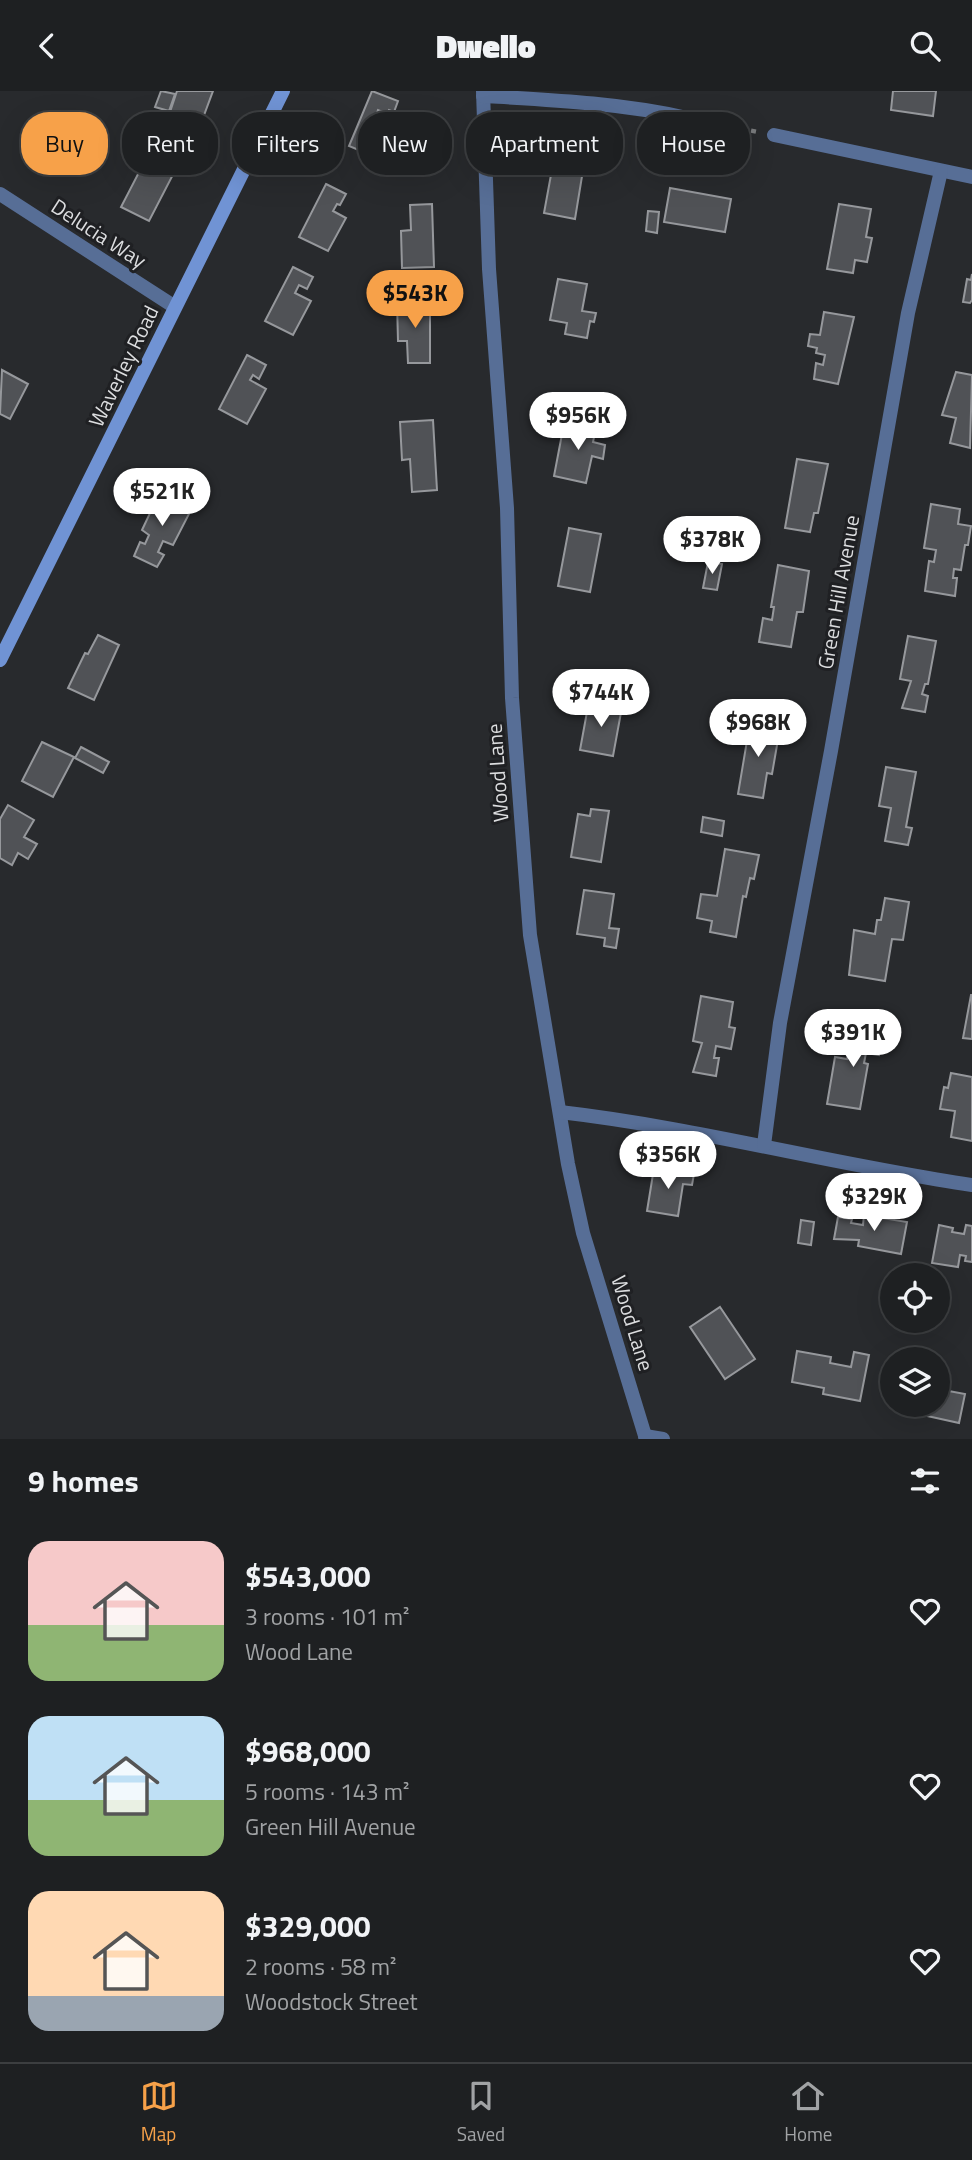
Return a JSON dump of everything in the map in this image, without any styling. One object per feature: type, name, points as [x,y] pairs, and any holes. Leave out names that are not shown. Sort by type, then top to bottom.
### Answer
[{"type":"main road","name":"Waverley Road","points":[[0,660],[283,91]]},
{"type":"street","points":[[483,94],[567,100],[658,112]]},
{"type":"street","name":"Wood Lane","points":[[483,94],[489,269],[507,508],[512,698],[530,935],[583,1233],[646,1438]]},
{"type":"street","points":[[774,135],[972,177]]},
{"type":"street","name":"Green Hill Avenue","points":[[764,1145],[780,1023],[908,313],[941,171]]},
{"type":"street","name":"Delucia Way","points":[[0,194],[175,307]]},
{"type":"street","points":[[560,1112],[636,1121],[897,1174],[972,1185]]},
{"type":"street","points":[[646,1438],[663,1439]]},
{"type":"path","points":[[750,130],[774,135]]},
{"type":"building","points":[[161,91],[175,94],[169,111],[155,107]]},
{"type":"building","points":[[177,91],[213,91],[205,112],[170,112]]},
{"type":"building","points":[[372,91],[398,101],[394,112],[363,112]]},
{"type":"building","points":[[893,91],[936,91],[933,116],[891,110]]},
{"type":"building","points":[[358,124],[358,150],[349,146]]},
{"type":"building","points":[[138,175],[173,175],[149,221],[121,207]]},
{"type":"building","points":[[551,175],[582,175],[575,219],[544,213]]},
{"type":"building","points":[[326,184],[346,194],[333,211],[346,218],[328,251],[299,237]]},
{"type":"building","points":[[670,188],[731,199],[725,232],[664,222]]},
{"type":"building","points":[[432,204],[434,267],[402,268],[401,231],[411,230],[410,205]]},
{"type":"building","points":[[839,204],[871,209],[866,237],[872,238],[867,262],[855,260],[853,273],[827,269]]},
{"type":"building","points":[[648,211],[659,212],[657,233],[646,231]]},
{"type":"building","points":[[293,267],[313,277],[307,289],[299,285],[295,293],[311,301],[293,335],[265,321]]},
{"type":"building","points":[[972,274],[972,300],[970,303],[963,302],[967,279],[971,280]]},
{"type":"building","points":[[558,279],[587,284],[582,311],[596,313],[594,322],[590,321],[587,338],[565,334],[567,323],[550,320]]},
{"type":"building","points":[[430,301],[430,363],[408,363],[407,341],[398,341],[397,302]]},
{"type":"building","points":[[824,312],[854,317],[838,384],[814,379],[816,363],[823,365],[825,355],[816,353],[817,348],[808,346],[810,334],[820,335]]},
{"type":"building","points":[[247,355],[266,365],[259,379],[253,375],[250,380],[266,389],[247,424],[219,409]]},
{"type":"building","points":[[2,370],[28,384],[10,419],[0,414]]},
{"type":"building","points":[[956,372],[972,375],[970,448],[950,443],[956,418],[942,415]]},
{"type":"building","points":[[579,419],[597,423],[593,442],[605,445],[603,459],[592,456],[586,483],[554,476],[563,429],[577,432]]},
{"type":"building","points":[[433,420],[437,490],[412,492],[410,459],[402,460],[400,422]]},
{"type":"building","points":[[797,459],[828,464],[818,513],[814,513],[810,532],[785,528]]},
{"type":"building","points":[[160,492],[192,508],[173,545],[163,541],[158,552],[164,555],[157,567],[134,556],[140,542],[145,544],[149,535],[142,530]]},
{"type":"building","points":[[931,504],[960,509],[958,524],[971,526],[961,570],[954,569],[953,578],[957,578],[955,596],[925,591],[929,561],[934,562],[936,550],[924,548]]},
{"type":"building","points":[[569,528],[601,534],[590,592],[558,586]]},
{"type":"building","points":[[708,562],[722,564],[717,590],[703,588]]},
{"type":"building","points":[[778,565],[809,571],[803,612],[797,612],[791,647],[759,642],[763,618],[772,620],[774,607],[771,607]]},
{"type":"building","points":[[98,635],[119,645],[94,700],[68,688],[85,653],[88,654]]},
{"type":"building","points":[[908,636],[936,641],[928,684],[925,684],[922,694],[928,696],[925,712],[902,708],[911,681],[900,679]]},
{"type":"building","points":[[589,701],[622,707],[613,756],[580,750]]},
{"type":"building","points":[[750,723],[780,728],[772,774],[767,773],[763,798],[738,794]]},
{"type":"building","points":[[42,742],[74,757],[53,797],[22,781]]},
{"type":"building","points":[[81,747],[109,762],[103,773],[75,758]]},
{"type":"building","points":[[886,767],[916,772],[906,827],[912,828],[908,845],[885,841],[891,808],[879,806]]},
{"type":"building","points":[[8,805],[34,820],[24,837],[37,844],[28,859],[18,853],[12,865],[0,858],[0,819]]},
{"type":"building","points":[[591,809],[609,811],[601,862],[571,857],[578,814],[590,816]]},
{"type":"building","points":[[703,817],[724,821],[722,836],[701,832]]},
{"type":"building","points":[[725,849],[759,855],[754,879],[750,878],[746,897],[743,896],[736,937],[710,932],[712,921],[697,918],[701,894],[717,896]]},
{"type":"building","points":[[584,890],[614,894],[609,928],[619,929],[616,948],[604,946],[605,938],[577,934]]},
{"type":"building","points":[[885,898],[909,902],[903,940],[892,939],[885,981],[849,975],[854,930],[875,934]]},
{"type":"building","points":[[972,995],[972,1039],[963,1038]]},
{"type":"building","points":[[701,996],[733,1002],[729,1027],[735,1028],[731,1049],[716,1046],[714,1058],[719,1058],[716,1076],[693,1072],[702,1043],[693,1041]]},
{"type":"building","points":[[845,1030],[868,1034],[869,1030],[883,1033],[879,1055],[866,1053],[864,1063],[868,1064],[860,1109],[827,1104],[835,1057],[847,1059],[849,1050],[841,1049]]},
{"type":"building","points":[[951,1073],[972,1077],[972,1141],[951,1137],[955,1111],[940,1109],[944,1087],[948,1088]]},
{"type":"building","points":[[654,1168],[694,1174],[692,1185],[683,1184],[678,1216],[647,1211]]},
{"type":"building","points":[[864,1215],[907,1222],[901,1254],[858,1246],[859,1240],[834,1239],[838,1217],[852,1219],[851,1223],[863,1225]]},
{"type":"building","points":[[801,1220],[814,1222],[811,1245],[798,1243]]},
{"type":"building","points":[[939,1225],[953,1228],[952,1232],[964,1234],[966,1225],[972,1226],[972,1262],[965,1261],[966,1256],[960,1255],[958,1267],[950,1266],[950,1263],[932,1263]]},
{"type":"building","points":[[720,1307],[755,1359],[725,1379],[690,1327]]},
{"type":"building","points":[[797,1351],[831,1357],[830,1363],[851,1367],[854,1352],[869,1355],[860,1401],[823,1394],[824,1388],[792,1382]]},
{"type":"building","points":[[950,1391],[965,1394],[959,1423],[932,1417],[950,1417]]}]
